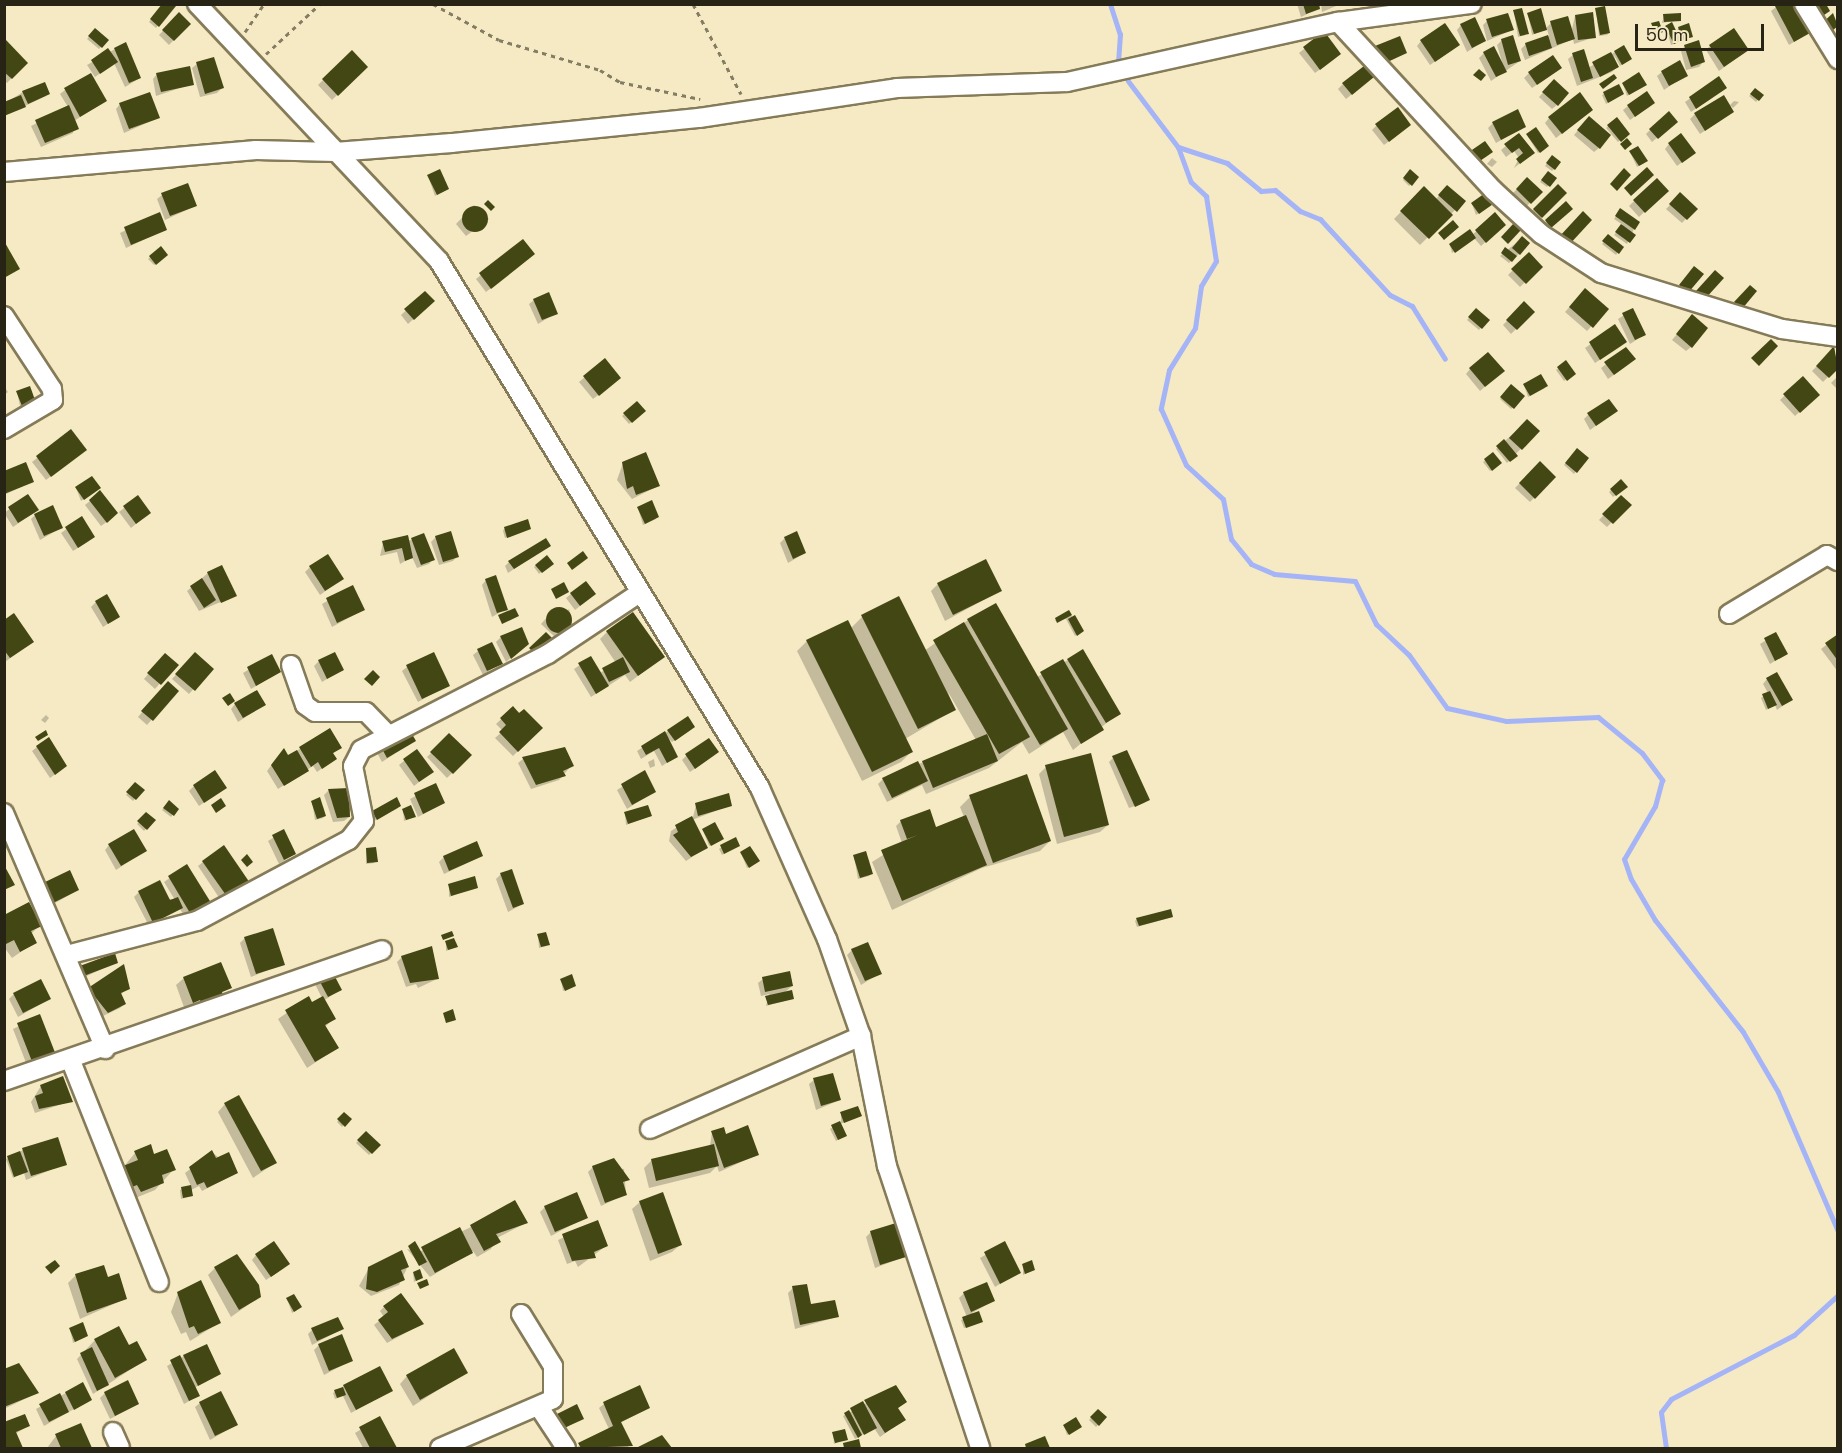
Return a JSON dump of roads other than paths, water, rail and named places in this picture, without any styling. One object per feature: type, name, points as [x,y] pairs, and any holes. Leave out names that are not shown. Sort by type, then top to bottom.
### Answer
[{"type":"street","points":[[197,4],[255,63],[335,152],[394,208],[474,311],[638,594],[760,788],[827,939],[861,1036],[888,1166],[980,1449]]},
{"type":"street","points":[[4,172],[256,150],[335,152],[745,110],[897,88],[1110,76],[1231,43],[1338,22],[1472,4]]},
{"type":"street","points":[[1804,4],[1838,59]]},
{"type":"street","points":[[1338,22],[1493,190],[1541,234],[1601,273],[1782,329],[1838,337]]},
{"type":"street","points":[[4,316],[52,388],[53,400],[4,429]]},
{"type":"street","points":[[1729,614],[1827,555],[1838,561]]},
{"type":"street","points":[[66,955],[197,921],[349,840],[364,821],[355,757],[386,733],[548,654],[638,594]]},
{"type":"street","points":[[291,665],[305,705],[315,712],[366,712],[386,733]]},
{"type":"street","points":[[4,813],[105,1049]]},
{"type":"street","points":[[4,1081],[105,1049],[382,950]]},
{"type":"street","points":[[650,1129],[861,1036]]},
{"type":"street","points":[[70,1061],[159,1282]]},
{"type":"street","points":[[446,1447],[553,1399],[557,1382],[521,1314]]},
{"type":"street","points":[[539,1407],[566,1449]]},
{"type":"waterway","points":[[1110,4],[1120,34],[1118,63]]},
{"type":"waterway","points":[[1128,81],[1178,147],[1227,163],[1261,191],[1275,190],[1300,211],[1320,219],[1390,295],[1412,306],[1445,359]]},
{"type":"waterway","points":[[1178,147],[1191,182],[1206,196],[1216,261],[1201,286],[1195,328],[1169,370],[1161,409],[1186,465],[1223,499],[1231,539],[1251,564],[1274,574],[1355,581],[1376,624],[1409,655],[1447,708],[1506,721],[1598,717],[1642,753],[1662,780],[1655,806],[1624,859],[1631,879],[1655,920],[1743,1032],[1778,1092],[1838,1231]]},
{"type":"waterway","points":[[1666,1448],[1661,1412],[1671,1399],[1794,1335],[1838,1295]]}]
